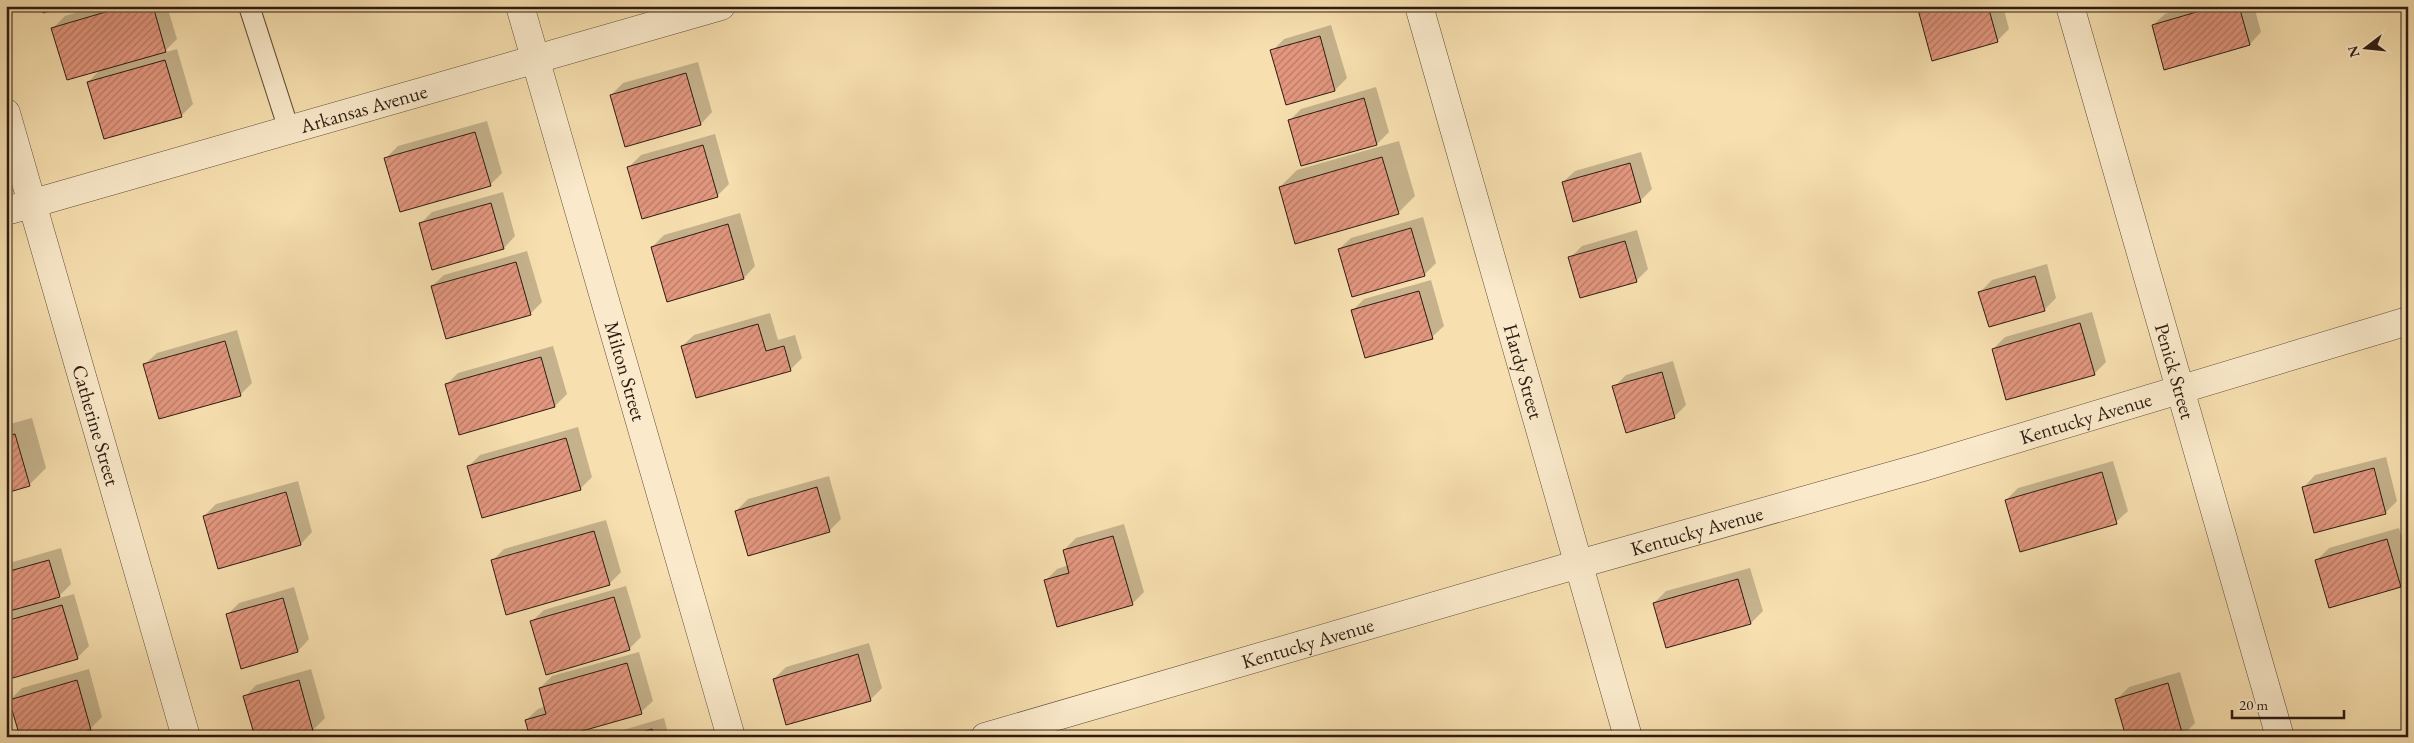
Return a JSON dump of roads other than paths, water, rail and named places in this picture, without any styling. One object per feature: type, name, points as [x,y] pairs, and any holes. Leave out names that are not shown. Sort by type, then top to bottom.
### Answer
[{"type":"street","name":"Milton Street","points":[[520,6],[732,737]]},
{"type":"street","name":"Arkansas Avenue","points":[[6,211],[722,6]]},
{"type":"street","name":"Hardy Street","points":[[1418,6],[1628,737]]},
{"type":"street","name":"Penick Street","points":[[2070,6],[2280,737]]},
{"type":"street","name":"Catherine Street","points":[[6,113],[186,737]]},
{"type":"street","name":"Kentucky Avenue","points":[[985,737],[1579,564],[1923,467],[2408,321]]},
{"type":"lane","points":[[249,6],[289,130]]}]
